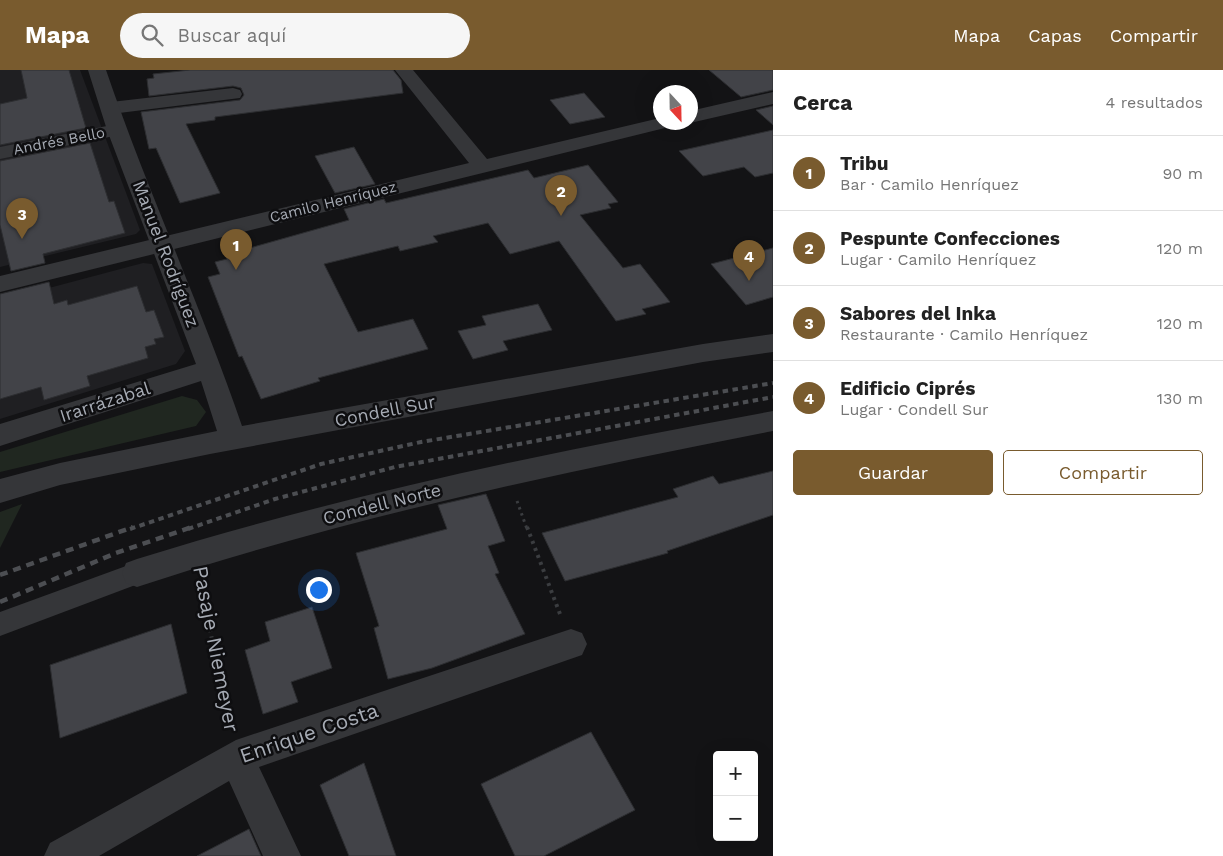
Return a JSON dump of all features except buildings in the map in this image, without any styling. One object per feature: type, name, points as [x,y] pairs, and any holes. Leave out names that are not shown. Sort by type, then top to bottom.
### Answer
[{"type":"street","name":"Manuel Rodríguez","points":[[97,70],[117,130],[163,243],[234,439]]},
{"type":"street","points":[[404,70],[482,166]]},
{"type":"street","points":[[111,108],[233,94]]},
{"type":"street","points":[[698,115],[773,98]]},
{"type":"street","name":"Camilo Henríquez","points":[[0,284],[653,125]]},
{"type":"street","name":"Andrés Bello","points":[[0,153],[117,130]]},
{"type":"street","name":"Condell Sur","points":[[0,491],[60,474],[234,439],[693,354],[773,343]]},
{"type":"street","name":"Irarrázabal","points":[[0,435],[210,369]]},
{"type":"street","name":"Condell Norte","points":[[0,624],[198,552],[393,500],[773,421]]},
{"type":"street","name":"Enrique Costa","points":[[63,856],[236,757],[571,644]]},
{"type":"street","name":"Pasaje Niemeyer","points":[[236,757],[282,856]]},
{"type":"path","points":[[506,475],[571,644]]},
{"type":"path","name":"Pasaje Niemeyer","points":[[198,552],[200,580],[236,757]]},
{"type":"shaded area","points":[[0,70],[80,70],[140,230],[136,234],[0,267]]},
{"type":"shaded area","points":[[143,263],[152,264],[185,351],[176,364],[0,419],[0,301]]},
{"type":"shaded area","points":[[182,396],[197,400],[206,412],[196,426],[0,472],[0,452]]},
{"type":"shaded area","points":[[22,504],[0,548],[0,512]]},
{"type":"railway","points":[[130,529],[321,464],[421,442],[773,383]]},
{"type":"railway","points":[[188,529],[275,499],[395,467],[773,397]]},
{"type":"railway","points":[[0,575],[133,527]]},
{"type":"railway","points":[[0,602],[116,553],[192,527]]},
{"type":"place","name":"Pespunte Confecciones","points":[[561,216]]},
{"type":"place","name":"Sabores del Inka","points":[[22,239]]},
{"type":"place","name":"Tribu","points":[[236,270]]},
{"type":"place","name":"Edificio Ciprés","points":[[749,281]]}]
